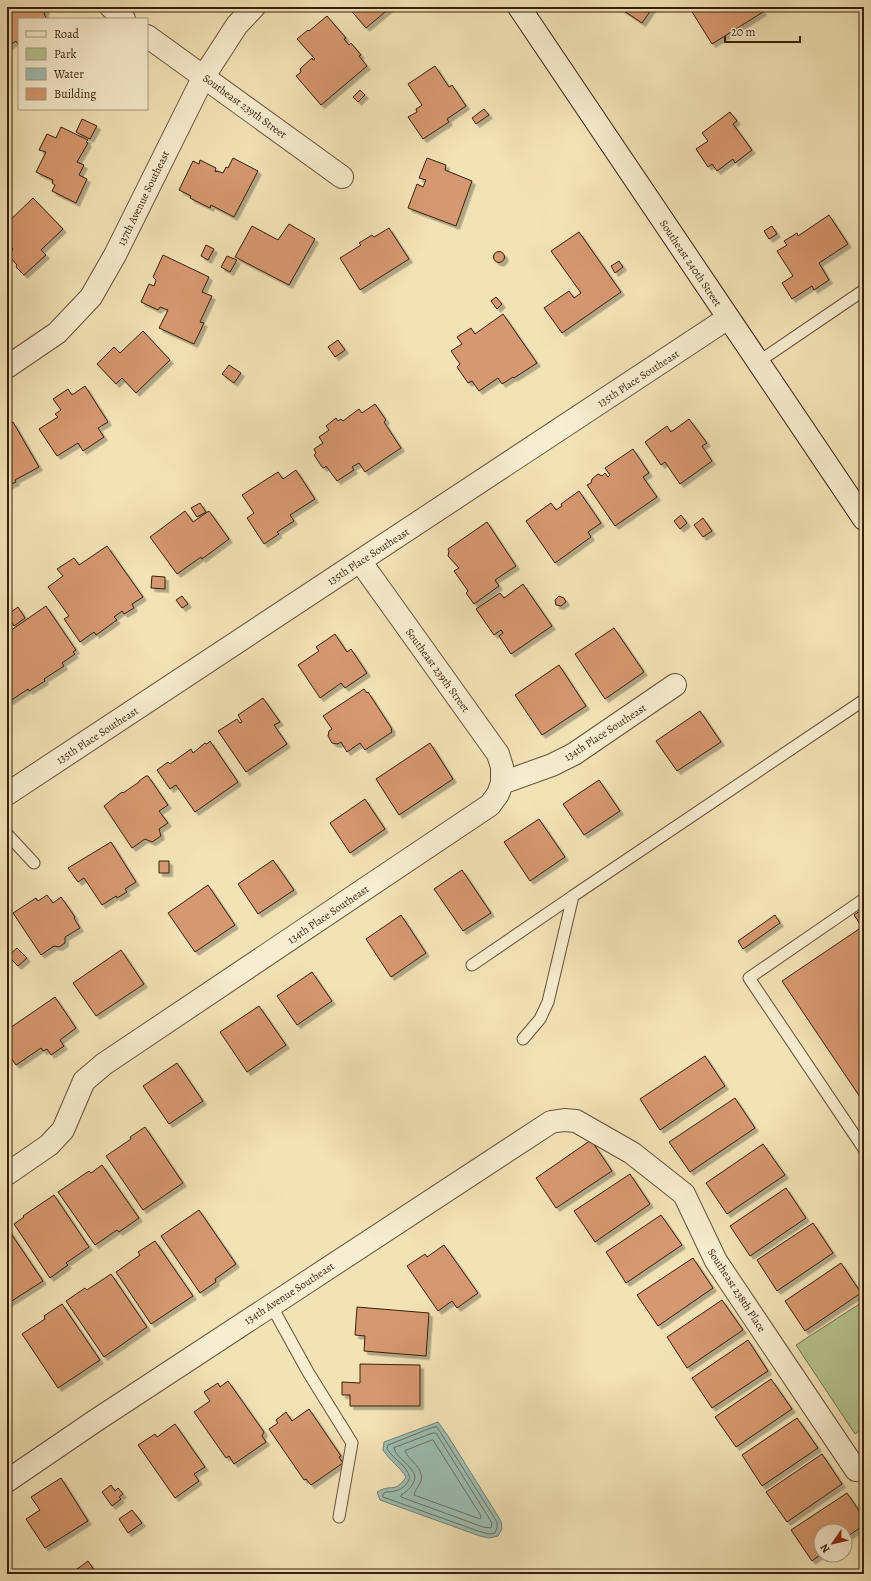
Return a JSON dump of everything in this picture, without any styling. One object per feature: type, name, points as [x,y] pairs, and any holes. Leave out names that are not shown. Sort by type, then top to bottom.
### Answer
[{"type":"street","points":[[110,7],[123,18]]},
{"type":"street","name":"137th Avenue Southeast","points":[[7,367],[57,333],[91,297],[115,255],[204,76],[237,25],[254,7]]},
{"type":"street","name":"Southeast 240th Street","points":[[519,7],[864,519]]},
{"type":"street","name":"Southeast 239th Street","points":[[148,37],[342,177]]},
{"type":"street","name":"135th Place Southeast","points":[[7,794],[728,318]]},
{"type":"street","name":"Southeast 239th Street","points":[[360,561],[498,754],[502,767],[502,783]]},
{"type":"street","name":"134th Place Southeast","points":[[7,1174],[49,1145],[63,1130],[84,1081],[104,1064],[490,805],[498,794],[502,783],[552,765],[574,754],[676,685]]},
{"type":"street","name":"134th Avenue Southeast","points":[[7,1481],[95,1421],[551,1122],[564,1120],[576,1121]]},
{"type":"street","name":"Southeast 238th Place","points":[[576,1121],[632,1153],[684,1194],[716,1261],[856,1470]]},
{"type":"lane","points":[[758,362],[864,290]]},
{"type":"lane","points":[[472,965],[864,700]]},
{"type":"lane","points":[[7,834],[34,863]]},
{"type":"lane","points":[[523,1039],[540,1019],[548,1002],[573,896]]},
{"type":"lane","points":[[864,899],[749,978],[864,1149]]},
{"type":"lane","points":[[271,1305],[308,1372],[352,1443],[338,1517]]},
{"type":"green space","points":[[864,1301],[864,1428],[855,1434],[796,1345]]},
{"type":"water","points":[[438,1422],[501,1521],[502,1529],[498,1536],[489,1538],[480,1536],[380,1500],[377,1492],[382,1489],[396,1487],[406,1477],[383,1450],[384,1442]]},
{"type":"building","points":[[7,7],[44,7],[46,10],[44,14],[46,18],[18,18],[18,44],[16,41],[7,47]]},
{"type":"building","points":[[348,7],[391,7],[366,28]]},
{"type":"building","points":[[618,7],[653,7],[642,23]]},
{"type":"building","points":[[689,7],[760,7],[763,12],[712,44]]},
{"type":"building","points":[[327,16],[346,38],[344,39],[349,45],[351,43],[361,55],[359,56],[367,66],[321,105],[296,76],[301,72],[300,69],[312,58],[313,60],[315,59],[297,39]]},
{"type":"building","points":[[435,66],[449,87],[452,85],[466,106],[447,119],[449,122],[423,139],[408,117],[417,112],[416,109],[422,105],[408,84]]},
{"type":"building","points":[[360,90],[365,95],[358,102],[353,97]]},
{"type":"building","points":[[484,109],[489,115],[476,124],[472,118]]},
{"type":"building","points":[[730,112],[737,121],[733,124],[752,150],[735,163],[733,159],[717,171],[712,164],[708,167],[696,149],[708,141],[702,133]]},
{"type":"building","points":[[82,119],[97,126],[90,139],[76,132]]},
{"type":"building","points":[[61,127],[88,140],[86,142],[88,143],[77,162],[84,165],[79,175],[87,179],[76,203],[52,191],[55,185],[52,183],[53,180],[36,172],[46,152],[39,150],[47,134],[56,138]]},
{"type":"building","points":[[233,158],[258,171],[234,217],[211,205],[210,208],[190,198],[191,196],[179,190],[193,161],[199,164],[200,160],[216,168],[216,172],[223,173],[226,167],[228,168]]},
{"type":"building","points":[[427,158],[446,165],[445,170],[472,181],[456,226],[408,208],[417,184],[423,187],[426,180],[419,178]]},
{"type":"building","points":[[33,198],[63,229],[41,250],[46,255],[24,275],[16,267],[17,265],[8,255],[13,249],[7,243],[7,223]]},
{"type":"building","points":[[829,215],[848,244],[819,263],[829,280],[814,290],[812,286],[792,299],[782,283],[793,276],[777,251],[787,245],[784,241],[797,233],[798,236]]},
{"type":"building","points":[[289,224],[315,239],[289,285],[235,257],[252,226],[278,240]]},
{"type":"building","points":[[772,226],[777,234],[769,239],[764,231]]},
{"type":"building","points":[[389,228],[409,259],[360,290],[340,258],[361,245],[359,243],[372,235],[374,237]]},
{"type":"building","points":[[579,232],[621,292],[562,333],[544,308],[569,291],[574,298],[581,293],[551,251]]},
{"type":"building","points":[[206,245],[214,249],[208,260],[201,256]]},
{"type":"building","points":[[499,251],[503,253],[505,257],[503,261],[499,263],[495,261],[493,257],[495,253]]},
{"type":"building","points":[[163,255],[209,277],[202,292],[212,296],[200,322],[204,323],[194,344],[159,328],[168,310],[160,307],[158,310],[141,302],[149,284],[154,286],[156,280],[153,277]]},
{"type":"building","points":[[227,256],[237,260],[230,272],[221,267]]},
{"type":"building","points":[[619,261],[623,267],[615,273],[611,266]]},
{"type":"building","points":[[496,297],[502,304],[497,309],[491,301]]},
{"type":"building","points":[[503,314],[537,363],[502,384],[498,378],[479,391],[472,381],[468,383],[457,367],[460,364],[451,351],[462,344],[457,337],[471,328],[475,334]]},
{"type":"building","points":[[143,331],[170,360],[136,393],[122,378],[116,384],[97,364],[114,347],[120,353]]},
{"type":"building","points":[[338,340],[345,350],[335,357],[328,347]]},
{"type":"building","points":[[229,365],[241,373],[234,383],[222,374]]},
{"type":"building","points":[[85,386],[108,422],[98,428],[104,437],[83,451],[78,443],[57,456],[39,429],[58,417],[55,414],[61,410],[53,399],[68,389],[72,395]]},
{"type":"building","points":[[375,404],[386,420],[384,422],[401,448],[365,472],[359,463],[352,467],[354,470],[337,481],[326,466],[324,468],[322,467],[314,455],[316,453],[314,449],[323,443],[319,437],[329,430],[326,426],[336,418],[338,421],[341,419],[343,421],[359,409],[362,413]]},
{"type":"building","points":[[689,419],[707,443],[702,446],[712,461],[680,484],[665,462],[661,465],[645,442],[667,426],[671,432]]},
{"type":"building","points":[[13,422],[39,467],[7,486],[7,425]]},
{"type":"building","points":[[633,449],[649,473],[643,477],[657,497],[615,526],[587,485],[591,483],[592,479],[598,474],[602,476],[605,473],[608,477],[610,475],[605,468]]},
{"type":"building","points":[[296,470],[315,499],[290,515],[294,521],[277,532],[279,534],[264,544],[247,518],[254,513],[242,495],[278,472],[283,479]]},
{"type":"building","points":[[579,491],[601,523],[588,532],[591,537],[555,563],[526,521],[551,503],[556,510],[562,506],[561,504]]},
{"type":"building","points":[[200,503],[206,512],[197,517],[191,508]]},
{"type":"building","points":[[185,511],[193,522],[209,511],[229,539],[202,559],[201,557],[177,574],[150,537]]},
{"type":"building","points":[[681,515],[687,523],[680,529],[674,521]]},
{"type":"building","points":[[703,518],[712,531],[703,537],[694,525]]},
{"type":"building","points":[[487,522],[516,566],[495,580],[499,586],[474,604],[466,593],[468,591],[454,571],[459,568],[448,556],[448,549]]},
{"type":"building","points":[[107,546],[143,597],[132,604],[134,608],[124,614],[122,611],[114,617],[117,620],[96,635],[94,632],[80,642],[64,619],[69,616],[48,587],[63,576],[57,569],[74,558],[79,565]]},
{"type":"building","points":[[152,576],[165,577],[165,589],[151,588]]},
{"type":"building","points":[[523,584],[552,626],[511,654],[499,636],[503,633],[501,630],[494,635],[476,609],[500,593],[504,598]]},
{"type":"building","points":[[182,596],[188,604],[182,608],[176,600]]},
{"type":"building","points":[[559,596],[564,598],[566,602],[561,606],[556,605],[555,600]]},
{"type":"building","points":[[46,606],[76,650],[73,652],[75,654],[62,663],[64,666],[44,679],[45,681],[29,691],[28,689],[10,701],[7,697],[7,633]]},
{"type":"building","points":[[18,607],[25,618],[14,626],[7,615]]},
{"type":"building","points":[[614,628],[644,672],[605,699],[575,654]]},
{"type":"building","points":[[335,634],[347,652],[351,649],[367,673],[345,688],[341,683],[320,698],[298,665],[319,651],[316,647]]},
{"type":"building","points":[[559,665],[586,706],[542,735],[515,695]]},
{"type":"building","points":[[364,689],[367,693],[368,692],[392,729],[392,732],[365,750],[360,743],[347,752],[341,742],[338,744],[332,743],[328,736],[329,731],[332,729],[323,716]]},
{"type":"building","points":[[263,698],[280,722],[274,725],[287,744],[246,772],[218,731],[237,719],[240,723],[242,722],[238,715]]},
{"type":"building","points":[[700,711],[721,742],[677,771],[656,741]]},
{"type":"building","points":[[210,741],[238,782],[195,812],[176,785],[170,789],[157,770],[168,762],[170,764],[191,749],[193,753],[205,743],[207,744]]},
{"type":"building","points":[[430,743],[453,779],[399,815],[376,779]]},
{"type":"building","points":[[148,776],[168,805],[159,811],[168,823],[159,829],[161,836],[152,842],[145,839],[132,848],[104,806]]},
{"type":"building","points":[[599,780],[620,811],[584,835],[563,804]]},
{"type":"building","points":[[365,799],[385,829],[350,853],[330,823]]},
{"type":"building","points":[[539,819],[565,857],[530,881],[504,842]]},
{"type":"building","points":[[111,842],[136,882],[125,889],[127,892],[117,898],[116,896],[102,905],[84,878],[78,882],[68,868]]},
{"type":"building","points":[[273,860],[294,890],[258,914],[238,884]]},
{"type":"building","points":[[159,861],[169,861],[169,873],[159,873]]},
{"type":"building","points":[[462,870],[491,913],[463,931],[434,889]]},
{"type":"building","points":[[208,885],[235,925],[195,952],[168,913]]},
{"type":"building","points":[[47,895],[53,903],[61,897],[75,917],[74,918],[80,928],[65,937],[65,943],[59,947],[54,946],[41,955],[13,913],[36,898],[38,901]]},
{"type":"building","points":[[864,908],[864,1103],[782,981],[862,927],[854,915]]},
{"type":"building","points":[[401,915],[426,953],[391,977],[366,939]]},
{"type":"building","points":[[775,915],[780,923],[743,949],[738,941]]},
{"type":"building","points":[[17,948],[27,958],[18,966],[8,956]]},
{"type":"building","points":[[121,950],[144,984],[96,1016],[73,983]]},
{"type":"building","points":[[312,972],[332,1001],[297,1025],[277,996]]},
{"type":"building","points":[[55,997],[76,1028],[60,1040],[64,1046],[51,1055],[47,1049],[43,1051],[41,1048],[16,1065],[7,1053],[7,1030]]},
{"type":"building","points":[[259,1006],[286,1045],[247,1072],[220,1032]]},
{"type":"building","points":[[705,1056],[725,1086],[660,1130],[640,1099]]},
{"type":"building","points":[[177,1063],[203,1101],[169,1124],[143,1086]]},
{"type":"building","points":[[735,1098],[755,1128],[690,1172],[669,1142]]},
{"type":"building","points":[[145,1127],[183,1183],[143,1210],[106,1156],[131,1139],[130,1137]]},
{"type":"building","points":[[591,1140],[612,1171],[556,1208],[536,1178]]},
{"type":"building","points":[[763,1144],[785,1175],[727,1214],[706,1183]]},
{"type":"building","points":[[102,1165],[139,1218],[119,1232],[117,1230],[95,1245],[58,1192],[89,1171],[91,1173]]},
{"type":"building","points":[[630,1174],[650,1204],[595,1242],[574,1211]]},
{"type":"building","points":[[786,1188],[806,1218],[750,1256],[730,1226]]},
{"type":"building","points":[[54,1195],[89,1247],[66,1263],[68,1265],[50,1278],[14,1224]]},
{"type":"building","points":[[199,1210],[236,1264],[215,1279],[216,1282],[200,1293],[161,1236]]},
{"type":"building","points":[[661,1215],[682,1245],[626,1283],[606,1252]]},
{"type":"building","points":[[813,1223],[833,1253],[777,1291],[757,1260]]},
{"type":"building","points":[[7,1229],[43,1281],[7,1304]]},
{"type":"building","points":[[155,1241],[193,1296],[151,1324],[116,1272],[140,1255],[138,1252]]},
{"type":"building","points":[[444,1245],[478,1293],[457,1308],[452,1301],[438,1311],[407,1266],[425,1254],[427,1257]]},
{"type":"building","points":[[693,1258],[713,1288],[658,1326],[637,1295]]},
{"type":"building","points":[[841,1263],[861,1293],[805,1331],[785,1301]]},
{"type":"building","points":[[111,1274],[147,1327],[104,1357],[66,1301],[85,1288],[87,1290]]},
{"type":"building","points":[[722,1300],[743,1330],[687,1368],[667,1337]]},
{"type":"building","points":[[62,1304],[100,1360],[58,1388],[22,1334],[45,1319],[44,1316]]},
{"type":"building","points":[[357,1307],[429,1313],[426,1356],[364,1351],[365,1336],[355,1335]]},
{"type":"building","points":[[748,1340],[768,1371],[712,1408],[692,1378]]},
{"type":"building","points":[[360,1364],[420,1365],[420,1406],[350,1406],[350,1395],[342,1395],[342,1382],[360,1383]]},
{"type":"building","points":[[771,1379],[792,1409],[736,1447],[715,1417]]},
{"type":"building","points":[[228,1381],[264,1432],[262,1436],[266,1442],[234,1464],[229,1456],[226,1458],[194,1412],[210,1401],[204,1392],[218,1383],[220,1387]]},
{"type":"building","points":[[309,1409],[341,1456],[339,1457],[343,1463],[311,1485],[306,1479],[304,1480],[269,1429],[278,1423],[276,1420],[286,1412],[292,1421]]},
{"type":"building","points":[[797,1418],[818,1448],[762,1486],[742,1455]]},
{"type":"building","points":[[175,1424],[205,1467],[194,1474],[199,1481],[175,1498],[138,1445],[155,1434],[157,1437]]},
{"type":"building","points":[[822,1454],[842,1484],[787,1522],[766,1492]]},
{"type":"building","points":[[61,1478],[88,1521],[45,1548],[26,1519],[40,1510],[31,1497]]},
{"type":"building","points":[[111,1485],[115,1491],[118,1488],[123,1494],[119,1497],[121,1499],[112,1506],[102,1492]]},
{"type":"building","points":[[847,1493],[864,1518],[864,1525],[853,1533],[853,1523],[813,1523],[812,1561],[791,1530]]},
{"type":"building","points":[[132,1510],[142,1523],[128,1533],[119,1519]]},
{"type":"building","points":[[88,1561],[97,1574],[70,1574]]}]
